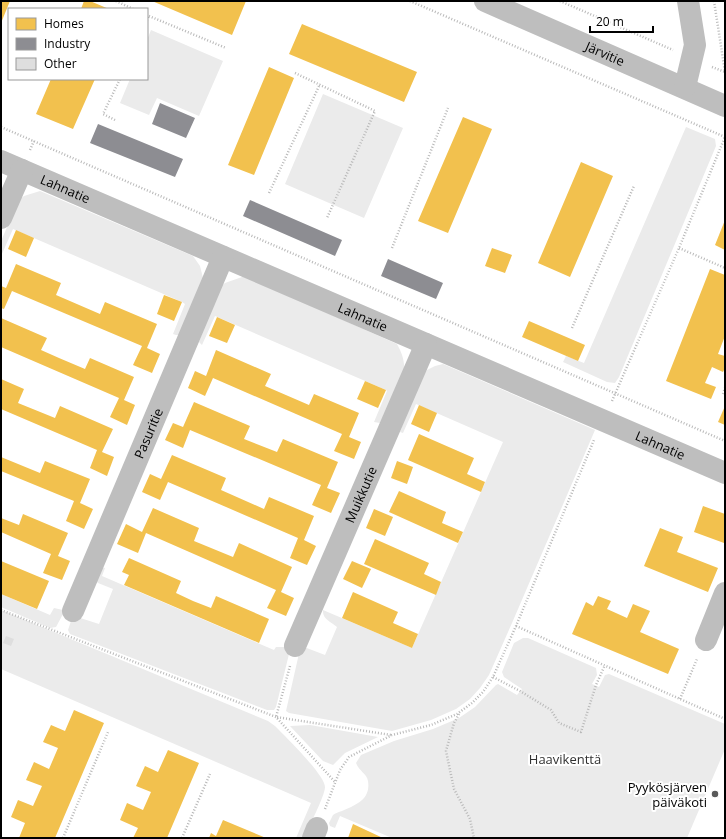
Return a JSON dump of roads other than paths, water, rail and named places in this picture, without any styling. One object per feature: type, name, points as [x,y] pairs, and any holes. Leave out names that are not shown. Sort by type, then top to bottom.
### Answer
[{"type":"street","name":"Järvitie","points":[[485,1],[685,87],[725,106]]},
{"type":"street","points":[[685,87],[695,45],[688,1]]},
{"type":"street","name":"Lahnatie","points":[[1,161],[725,473]]},
{"type":"street","points":[[1,218],[22,170]]},
{"type":"street","name":"Pasuritie","points":[[73,611],[223,256]]},
{"type":"street","name":"Muikkutie","points":[[295,646],[426,344]]},
{"type":"street","points":[[706,640],[725,593]]},
{"type":"place","name":"Pyykösjärven päiväkoti","points":[[715,794]]},
{"type":"park label","name":"Haavikenttä","points":[[565,759]]}]
